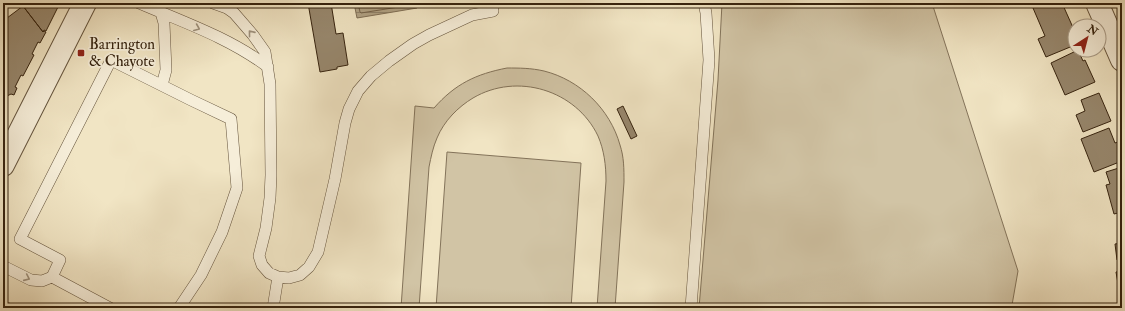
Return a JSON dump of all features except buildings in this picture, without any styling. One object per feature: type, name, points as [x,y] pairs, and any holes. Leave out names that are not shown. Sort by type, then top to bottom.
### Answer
[{"type":"street","points":[[3,166],[85,3]]},
{"type":"street","points":[[1097,3],[1122,60]]},
{"type":"lane","points":[[139,3],[159,8],[242,50],[268,67]]},
{"type":"lane","points":[[213,3],[234,13],[265,52],[270,84],[271,174],[270,198],[266,228],[259,256],[262,265],[269,273],[278,277],[289,278],[300,275],[309,267],[318,252],[335,179],[345,123],[349,109],[358,92],[371,76],[413,44],[472,15],[493,11],[492,3]]},
{"type":"lane","points":[[691,308],[709,60],[704,3]]},
{"type":"lane","points":[[159,8],[164,23],[166,70],[162,85]]},
{"type":"lane","points":[[3,266],[31,280],[42,281],[52,277],[60,260],[20,239],[111,60],[231,119],[237,188],[222,232],[201,275],[179,308]]},
{"type":"lane","points":[[52,277],[110,308]]},
{"type":"lane","points":[[273,308],[278,277]]},
{"type":"shaded area","points":[[722,3],[932,3],[1018,271],[1012,305],[1010,308],[699,308],[718,80]]},
{"type":"shaded area","points":[[507,68],[544,71],[570,81],[592,98],[601,108],[615,132],[622,154],[624,182],[615,308],[597,308],[606,181],[606,169],[602,147],[598,136],[588,120],[575,107],[560,97],[544,90],[526,86],[508,86],[490,90],[473,98],[452,115],[440,132],[434,145],[429,167],[419,308],[401,308],[415,106],[434,108],[450,92],[467,81],[485,73]]},
{"type":"shaded area","points":[[447,152],[581,163],[571,308],[436,308]]},
{"type":"water","points":[[354,3],[416,3],[417,8],[357,18]]},
{"type":"place","name":"Barrington & Chayote","points":[[81,53]]}]
